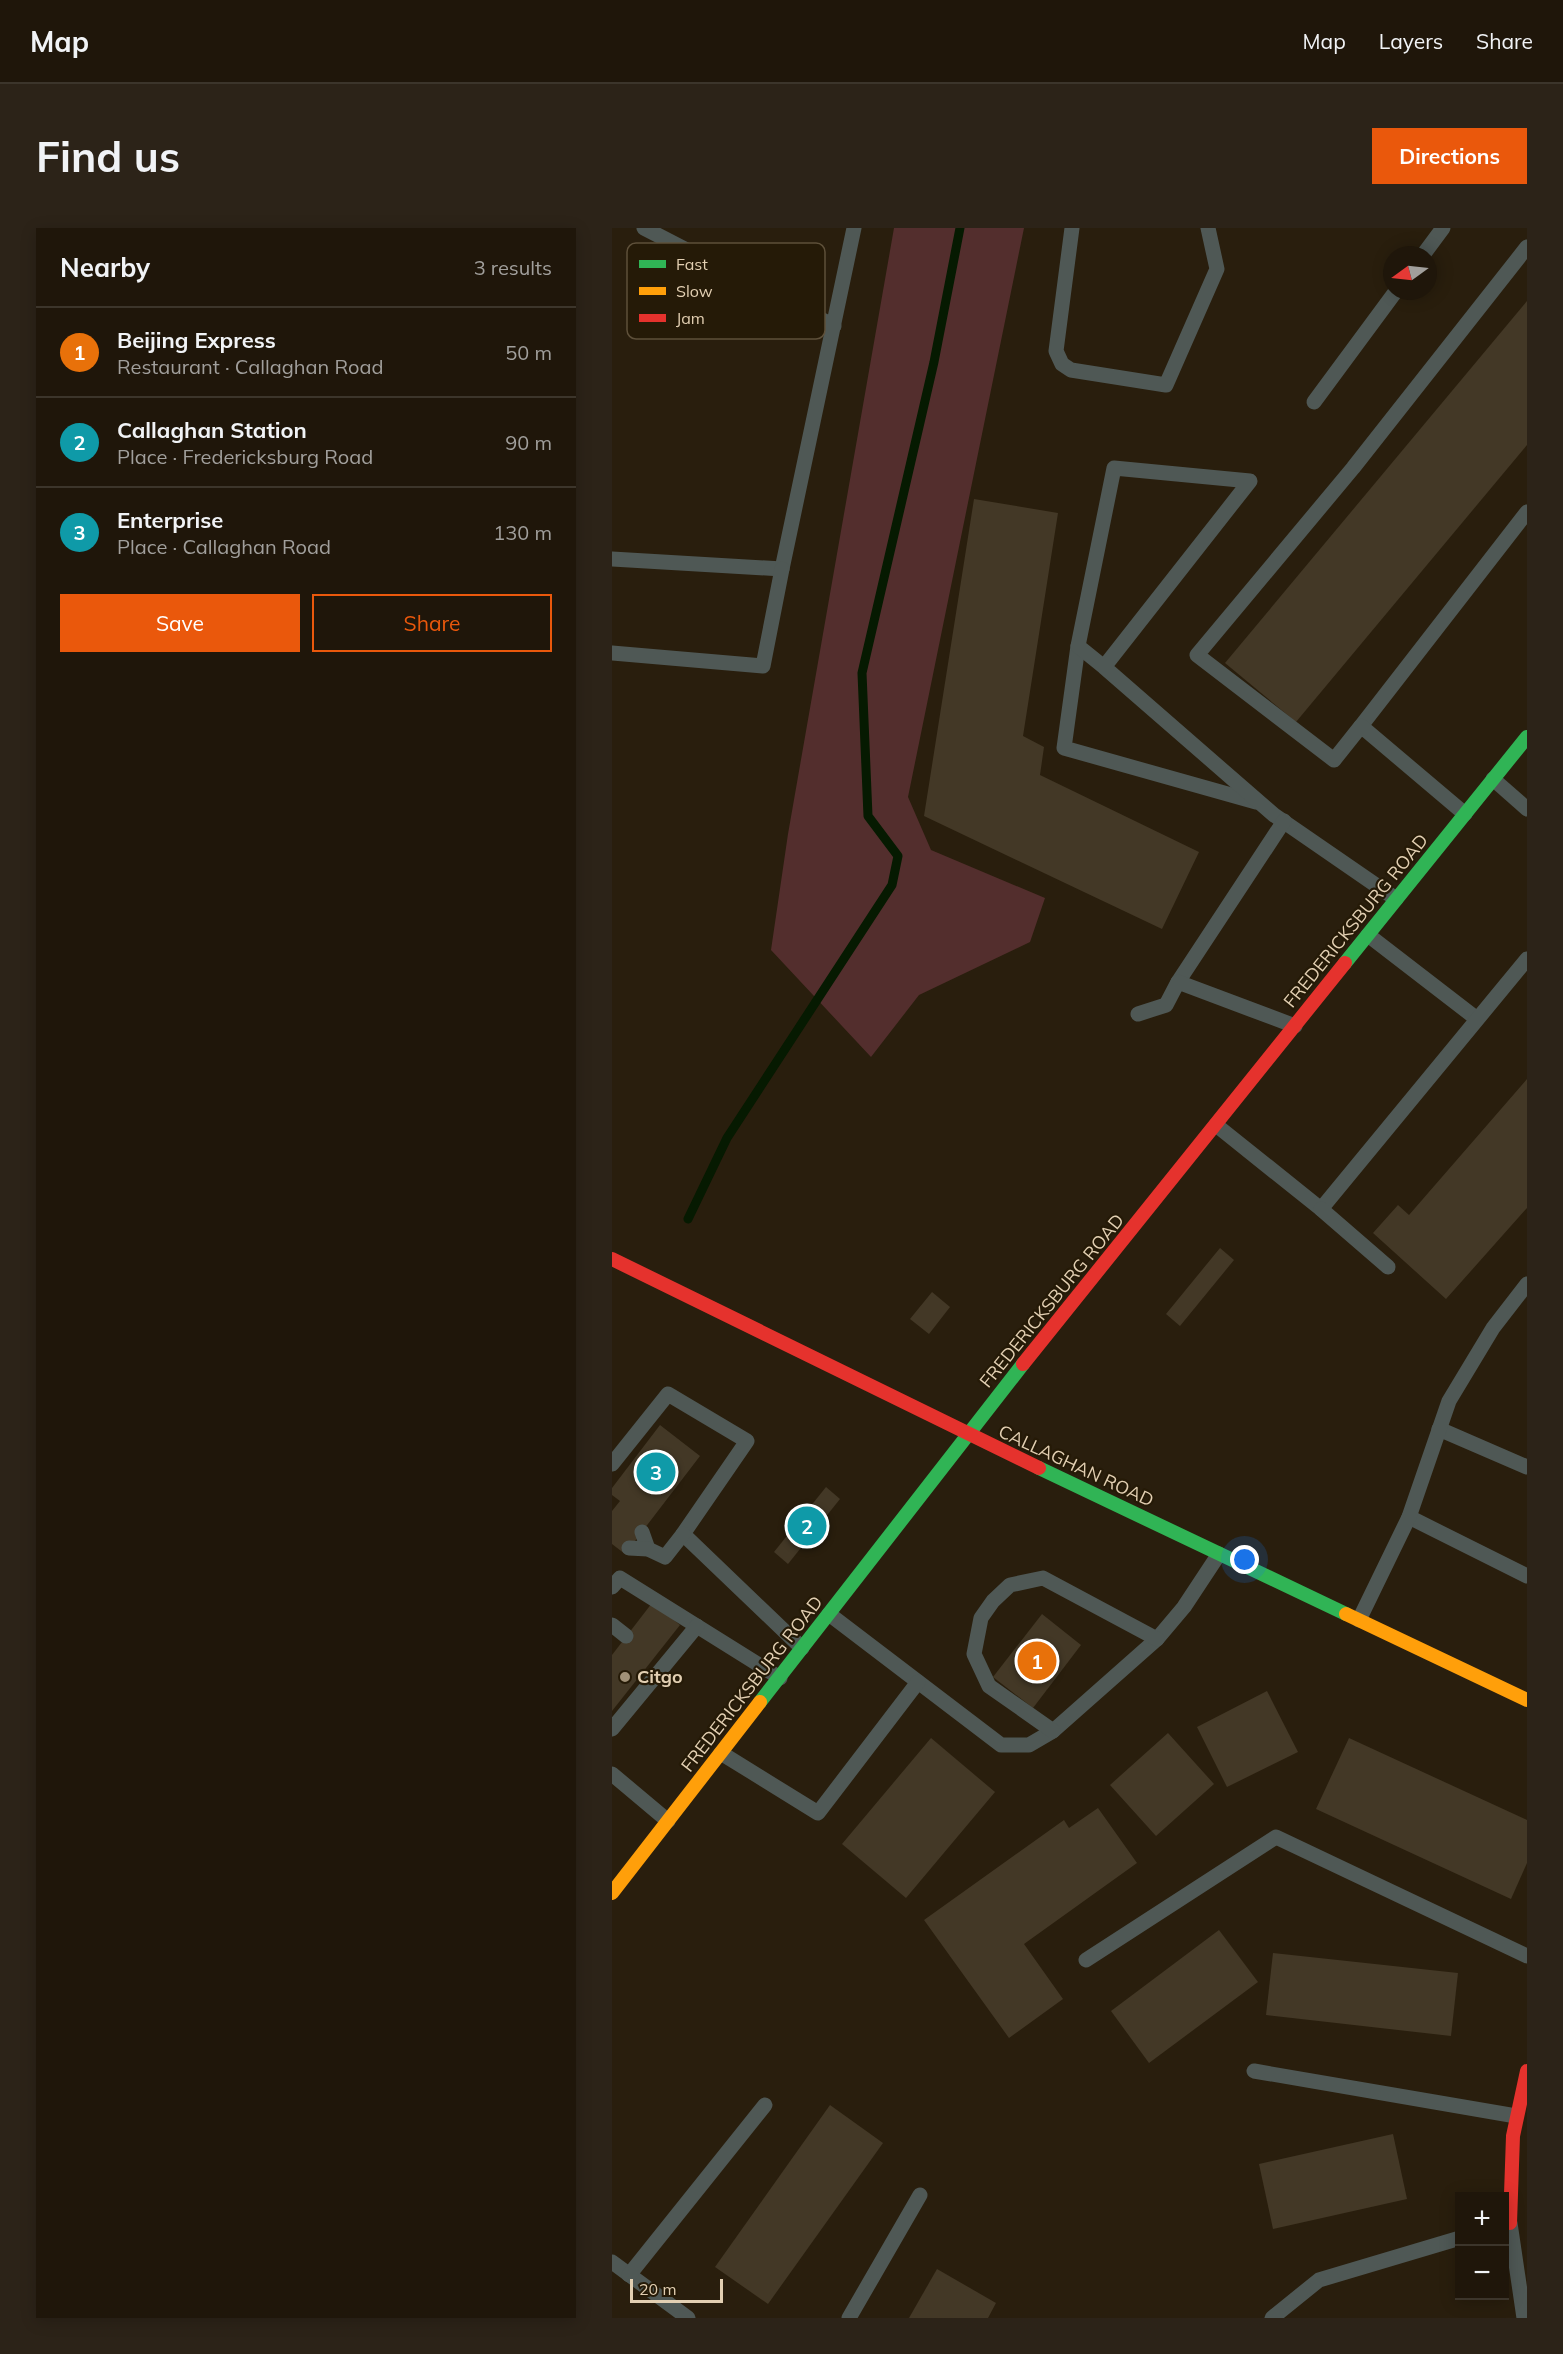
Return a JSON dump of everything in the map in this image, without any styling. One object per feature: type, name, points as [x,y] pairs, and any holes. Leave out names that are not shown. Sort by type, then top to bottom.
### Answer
[{"type":"main road","name":"FREDERICKSBURG ROAD","points":[[612,1893],[968,1434],[1527,737]]},
{"type":"main road","name":"CALLAGHAN ROAD","points":[[612,1259],[968,1434],[1527,1700]]},
{"type":"main road","points":[[1509,2194],[1513,2136],[1527,2071]]},
{"type":"lane","points":[[644,228],[673,243]]},
{"type":"lane","points":[[1072,228],[1056,351],[1062,364],[1071,370],[1166,385],[1217,269],[1208,228]]},
{"type":"lane","points":[[1430,246],[1443,228]]},
{"type":"lane","points":[[612,653],[763,666],[834,326],[851,229]]},
{"type":"lane","points":[[1527,247],[1353,468],[1197,655],[1334,760],[1527,512]]},
{"type":"lane","points":[[1314,402],[1389,300]]},
{"type":"lane","points":[[825,321],[834,326]]},
{"type":"lane","points":[[1104,667],[1250,482],[1114,468],[1078,645],[1064,748],[1261,803]]},
{"type":"lane","points":[[1515,527],[1527,537]]},
{"type":"lane","points":[[612,559],[782,569]]},
{"type":"lane","points":[[1078,645],[1261,803],[1396,900]]},
{"type":"lane","points":[[1361,726],[1465,814]]},
{"type":"lane","points":[[1493,779],[1527,809]]},
{"type":"lane","points":[[1138,1014],[1166,1005],[1178,982],[1284,821]]},
{"type":"lane","points":[[1368,935],[1477,1019]]},
{"type":"lane","points":[[1321,1209],[1527,959]]},
{"type":"lane","points":[[1178,982],[1295,1026]]},
{"type":"lane","points":[[1216,1125],[1321,1209],[1388,1267]]},
{"type":"lane","points":[[1359,1620],[1409,1517],[1449,1401],[1493,1328],[1527,1284]]},
{"type":"lane","points":[[612,1464],[668,1394],[747,1441],[665,1557],[648,1549],[629,1548]]},
{"type":"lane","points":[[1439,1429],[1527,1467]]},
{"type":"lane","points":[[1409,1517],[1527,1576]]},
{"type":"lane","points":[[642,1532],[648,1549]]},
{"type":"lane","points":[[683,1533],[802,1648]]},
{"type":"lane","points":[[829,1614],[1001,1745],[1029,1745],[1053,1731],[1157,1639],[1184,1607],[1219,1554]]},
{"type":"lane","points":[[612,1587],[620,1578],[780,1678]]},
{"type":"lane","points":[[1053,1731],[989,1686],[974,1654],[981,1618],[993,1601],[1010,1585],[1043,1578],[1157,1639]]},
{"type":"lane","points":[[612,1625],[626,1636]]},
{"type":"lane","points":[[612,1729],[628,1701],[659,1661],[697,1626]]},
{"type":"lane","points":[[721,1753],[818,1813],[918,1682]]},
{"type":"lane","points":[[612,1774],[668,1821]]},
{"type":"lane","points":[[1086,1960],[1276,1837],[1527,1956]]},
{"type":"lane","points":[[1254,2071],[1516,2116]]},
{"type":"lane","points":[[628,2275],[765,2105]]},
{"type":"lane","points":[[849,2318],[920,2195]]},
{"type":"lane","points":[[1509,2234],[1524,2318]]},
{"type":"lane","points":[[1272,2318],[1319,2280],[1455,2239]]},
{"type":"lane","points":[[612,2262],[688,2318]]},
{"type":"shaded area","points":[[894,228],[1024,228],[908,797],[931,850],[1045,898],[1030,942],[919,995],[871,1057],[771,950],[788,834]]},
{"type":"building","points":[[1527,301],[1527,445],[1296,722],[1225,663]]},
{"type":"building","points":[[974,499],[1058,513],[1023,736],[1044,747],[1040,775],[1199,852],[1162,929],[924,816]]},
{"type":"building","points":[[1527,1079],[1527,1208],[1446,1299],[1373,1233],[1398,1205],[1409,1215]]},
{"type":"building","points":[[1220,1248],[1234,1260],[1180,1326],[1166,1314]]},
{"type":"building","points":[[932,1292],[950,1307],[929,1334],[910,1319]]},
{"type":"building","points":[[660,1425],[700,1456],[625,1554],[612,1544],[612,1511],[620,1501],[612,1495],[612,1488]]},
{"type":"building","points":[[826,1487],[840,1499],[788,1564],[774,1552]]},
{"type":"building","name":"Citgo","points":[[652,1603],[680,1625],[612,1711],[612,1655]]},
{"type":"building","points":[[1042,1614],[1081,1645],[1033,1708],[993,1677]]},
{"type":"building","points":[[1267,1691],[1298,1752],[1227,1787],[1197,1727]]},
{"type":"building","points":[[1168,1733],[1214,1784],[1156,1836],[1110,1785]]},
{"type":"building","points":[[931,1738],[995,1792],[906,1898],[842,1844]]},
{"type":"building","points":[[1349,1738],[1527,1820],[1527,1863],[1511,1899],[1316,1809]]},
{"type":"building","points":[[1098,1808],[1137,1863],[1024,1944],[1063,1999],[1009,2038],[924,1920],[1064,1820],[1069,1828]]},
{"type":"building","points":[[1219,1930],[1258,1982],[1149,2063],[1111,2011]]},
{"type":"building","points":[[1273,1953],[1458,1973],[1451,2036],[1266,2015]]},
{"type":"building","points":[[830,2105],[883,2143],[768,2304],[715,2267]]},
{"type":"building","points":[[1393,2134],[1407,2199],[1273,2229],[1259,2164]]},
{"type":"building","points":[[937,2269],[996,2303],[988,2318],[909,2318]]},
{"type":"waterway","points":[[688,1219],[727,1138],[892,885],[898,856],[868,816],[862,673],[934,362],[960,228]]},
{"type":"traffic: fast","points":[[1345,963],[1527,737]]},
{"type":"traffic: fast","points":[[760,1702],[1023,1364]]},
{"type":"traffic: fast","points":[[1039,1468],[1346,1614]]},
{"type":"traffic: slow","points":[[1346,1614],[1527,1700]]},
{"type":"traffic: slow","points":[[612,1893],[760,1702]]},
{"type":"traffic: jam","points":[[1023,1364],[1345,963]]},
{"type":"traffic: jam","points":[[612,1259],[1039,1468]]},
{"type":"traffic: jam","points":[[1510,2223],[1513,2136],[1527,2071]]},
{"type":"place","name":"Enterprise","points":[[656,1472]]},
{"type":"place","name":"Callaghan Station","points":[[807,1526]]},
{"type":"place","name":"Beijing Express","points":[[1037,1661]]},
{"type":"place","name":"Citgo","points":[[625,1677]]}]
